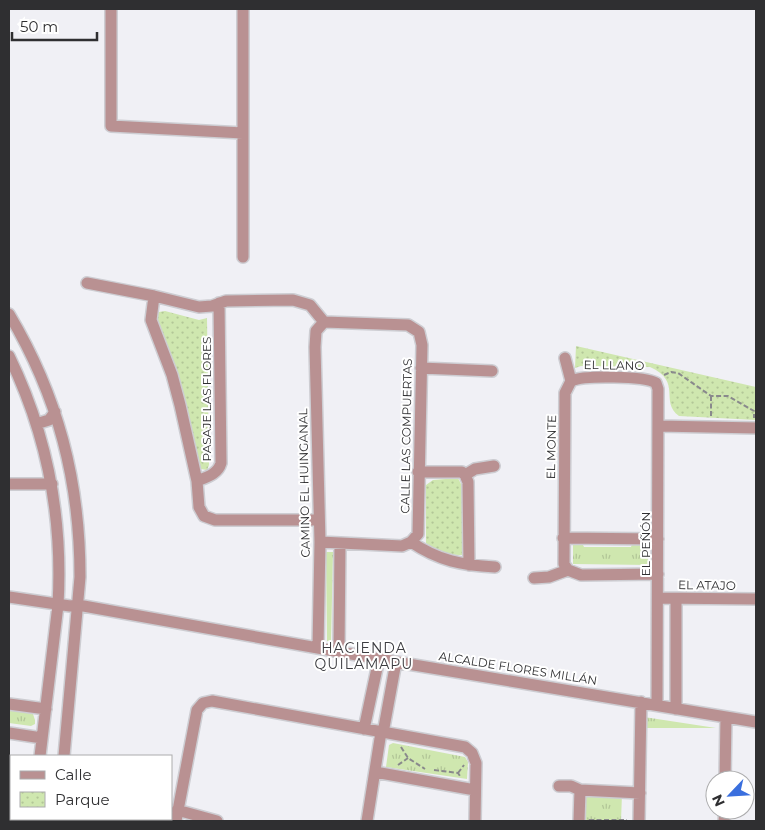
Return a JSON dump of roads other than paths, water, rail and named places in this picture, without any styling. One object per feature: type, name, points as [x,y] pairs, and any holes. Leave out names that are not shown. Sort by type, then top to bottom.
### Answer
[{"type":"street","points":[[111,9],[111,126],[243,133]]},
{"type":"street","points":[[243,9],[243,257]]},
{"type":"street","points":[[87,283],[199,307],[206,307],[226,301],[293,300],[310,305],[324,322]]},
{"type":"street","points":[[154,296],[151,320],[172,375],[182,413],[197,481],[201,512],[209,519],[318,520]]},
{"type":"street","name":"PASAJE LAS FLORES","points":[[197,481],[216,472],[220,468],[221,463],[219,303]]},
{"type":"street","points":[[9,314],[33,359],[55,412],[75,494],[80,549],[78,604],[64,755]]},
{"type":"street","name":"CALLE LAS COMPUERTAS","points":[[324,322],[408,325],[419,332],[422,345],[418,534],[411,542]]},
{"type":"street","name":"CAMINO EL HUINGANAL","points":[[318,647],[320,542],[315,347],[316,331],[324,322]]},
{"type":"street","points":[[9,356],[36,424],[52,484],[56,516],[59,556],[58,604],[40,755]]},
{"type":"street","name":"EL MONTE","points":[[565,358],[571,381],[566,393],[563,538],[564,564],[568,570]]},
{"type":"street","points":[[421,368],[492,371]]},
{"type":"street","name":"EL LLANO","points":[[571,381],[586,377],[654,382]]},
{"type":"street","name":"EL PEÑÓN","points":[[654,382],[659,395],[658,705]]},
{"type":"street","points":[[36,424],[49,420],[55,412]]},
{"type":"street","points":[[659,426],[755,428]]},
{"type":"street","points":[[465,475],[475,469],[494,466]]},
{"type":"street","points":[[418,472],[462,472],[465,475],[468,482],[469,565]]},
{"type":"street","points":[[9,484],[52,484]]},
{"type":"street","points":[[563,538],[658,539]]},
{"type":"street","points":[[320,542],[402,546],[411,542],[423,550],[448,561],[495,567]]},
{"type":"street","points":[[338,651],[340,544]]},
{"type":"street","points":[[534,578],[549,577],[568,570],[581,575],[658,574]]},
{"type":"street","name":"ALCALDE FLORES MILLÁN","points":[[9,597],[70,606],[78,604],[396,662],[756,722]]},
{"type":"street","name":"EL ATAJO","points":[[658,598],[756,599]]},
{"type":"street","points":[[676,599],[676,709]]},
{"type":"street","points":[[364,729],[379,659]]},
{"type":"street","points":[[367,821],[375,772],[386,733],[396,662]]},
{"type":"street","points":[[218,821],[176,816],[197,710],[203,703],[212,701],[464,747],[472,753],[476,763],[471,789],[475,821]]},
{"type":"street","points":[[639,821],[641,702]]},
{"type":"street","points":[[9,704],[46,709]]},
{"type":"street","points":[[725,770],[726,717]]},
{"type":"street","points":[[9,733],[42,738]]},
{"type":"street","points":[[375,772],[471,789]]},
{"type":"street","points":[[559,786],[571,786],[580,790],[640,793]]},
{"type":"street","points":[[580,790],[580,821]]},
{"type":"district","name":"HACIENDA QUILAMAPU","points":[[364,656]]}]
